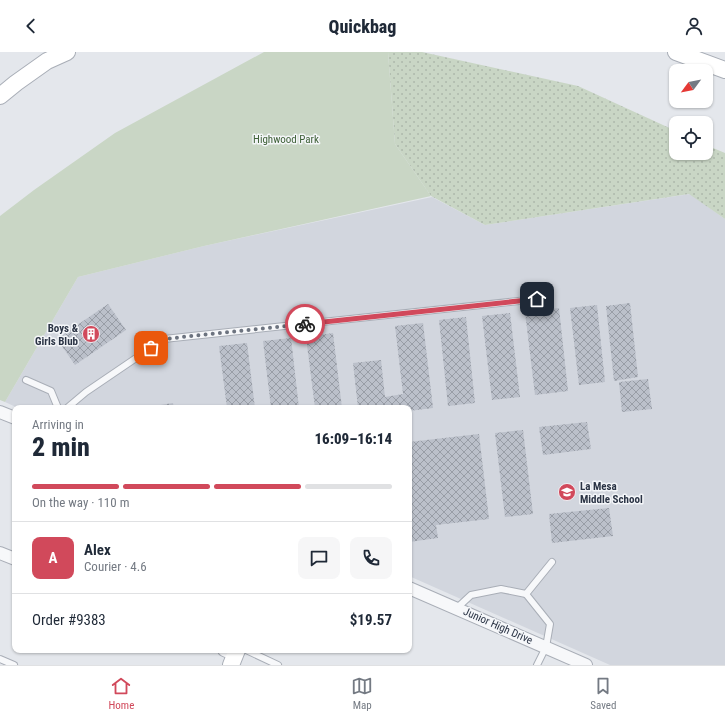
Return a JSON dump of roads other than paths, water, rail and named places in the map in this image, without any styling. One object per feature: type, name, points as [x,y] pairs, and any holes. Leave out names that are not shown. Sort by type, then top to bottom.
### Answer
[{"type":"street","points":[[0,96],[47,61],[67,52]]},
{"type":"street","points":[[676,52],[725,70]]},
{"type":"street","points":[[0,412],[12,417]]},
{"type":"street","points":[[0,553],[12,558]]},
{"type":"street","name":"Junior High Drive","points":[[412,589],[586,665]]},
{"type":"lane","points":[[71,405],[86,392],[164,339],[537,299]]},
{"type":"lane","points":[[26,380],[51,391],[57,405]]},
{"type":"lane","points":[[526,594],[552,562]]},
{"type":"lane","points":[[457,608],[471,595],[501,589],[526,594],[550,624],[546,647],[537,665]]},
{"type":"lane","points":[[235,654],[278,665]]},
{"type":"lane","points":[[0,659],[14,665]]},
{"type":"place","name":"Boys & Girls Blub","points":[[91,334]]},
{"type":"place","name":"La Mesa Middle School","points":[[567,492]]},
{"type":"park label","name":"Highwood Park","points":[[286,139]]}]
